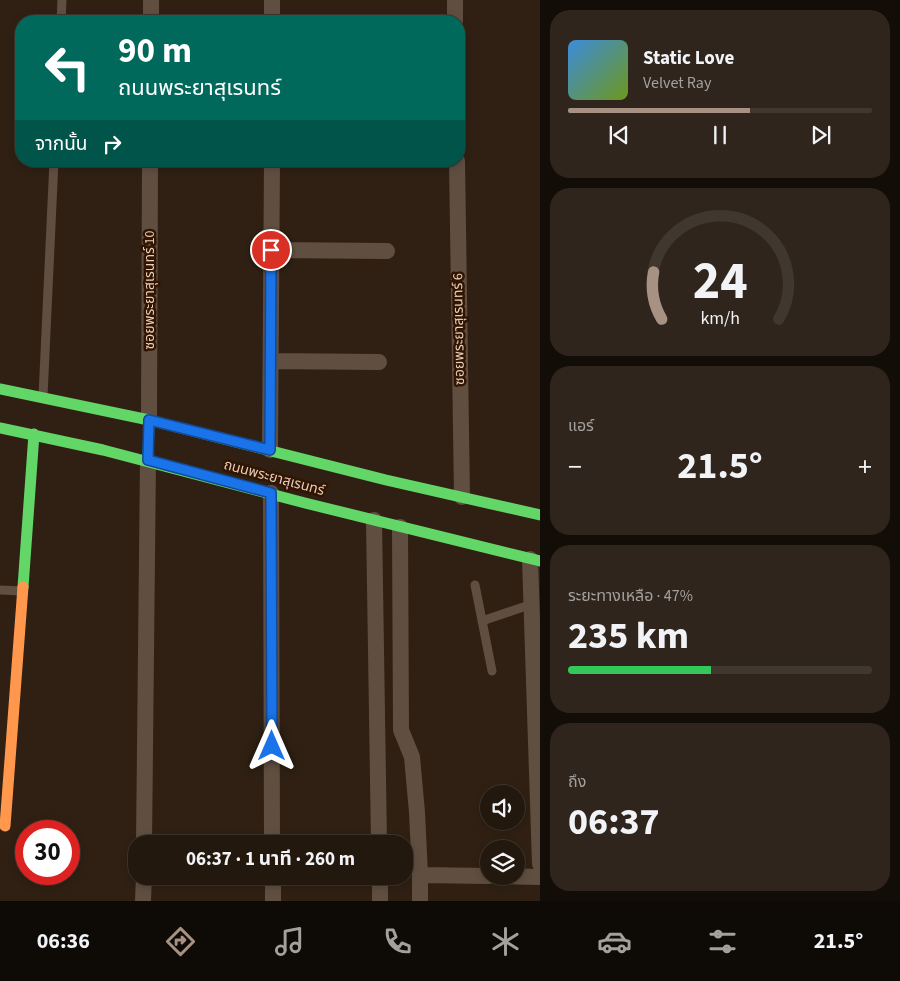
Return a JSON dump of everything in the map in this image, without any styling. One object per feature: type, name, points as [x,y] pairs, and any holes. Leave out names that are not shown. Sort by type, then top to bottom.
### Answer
[{"type":"street","points":[[151,0],[151,15]]},
{"type":"street","points":[[272,0],[272,15]]},
{"type":"street","points":[[455,0],[455,15]]},
{"type":"street","name":"ซอยพระยาสุเรนทร์ 10","points":[[149,420],[150,167]]},
{"type":"street","points":[[270,450],[272,167]]},
{"type":"street","name":"ซอยพระยาสุเรนทร์ 6","points":[[457,167],[462,497]]},
{"type":"street","points":[[271,250],[386,252]]},
{"type":"street","points":[[271,361],[379,362]]},
{"type":"street","name":"ถนนพระยาสุเรนทร์","points":[[0,390],[149,420],[386,480],[540,515]]},
{"type":"street","points":[[144,835],[149,420]]},
{"type":"street","name":"ถนนพระยาสุเรนทร์","points":[[0,428],[148,460],[400,527],[535,560]]},
{"type":"street","points":[[5,826],[34,434]]},
{"type":"street","points":[[271,493],[272,835]]},
{"type":"street","points":[[374,520],[379,835]]},
{"type":"street","points":[[400,527],[401,730],[412,757],[417,812],[420,901]]},
{"type":"street","points":[[535,560],[532,604],[540,864]]},
{"type":"street","points":[[420,875],[480,876]]},
{"type":"street","points":[[525,877],[540,877]]},
{"type":"street","points":[[143,901],[144,885]]},
{"type":"street","points":[[272,885],[273,901]]},
{"type":"street","points":[[380,885],[380,901]]},
{"type":"lane","points":[[61,15],[62,0]]},
{"type":"lane","points":[[43,398],[54,167]]},
{"type":"lane","points":[[475,585],[492,671]]},
{"type":"lane","points":[[0,590],[23,591]]},
{"type":"lane","points":[[482,621],[532,604]]},
{"type":"traffic: fast","points":[[0,389],[149,420],[386,480],[540,515]]},
{"type":"traffic: fast","points":[[148,460],[149,420]]},
{"type":"traffic: fast","points":[[0,428],[103,450],[305,503],[540,561]]},
{"type":"traffic: fast","points":[[23,587],[34,434]]},
{"type":"traffic: slow","points":[[5,826],[23,587]]},
{"type":"route","points":[[271,250],[270,450],[149,420],[148,460],[271,493],[272,746]]}]
